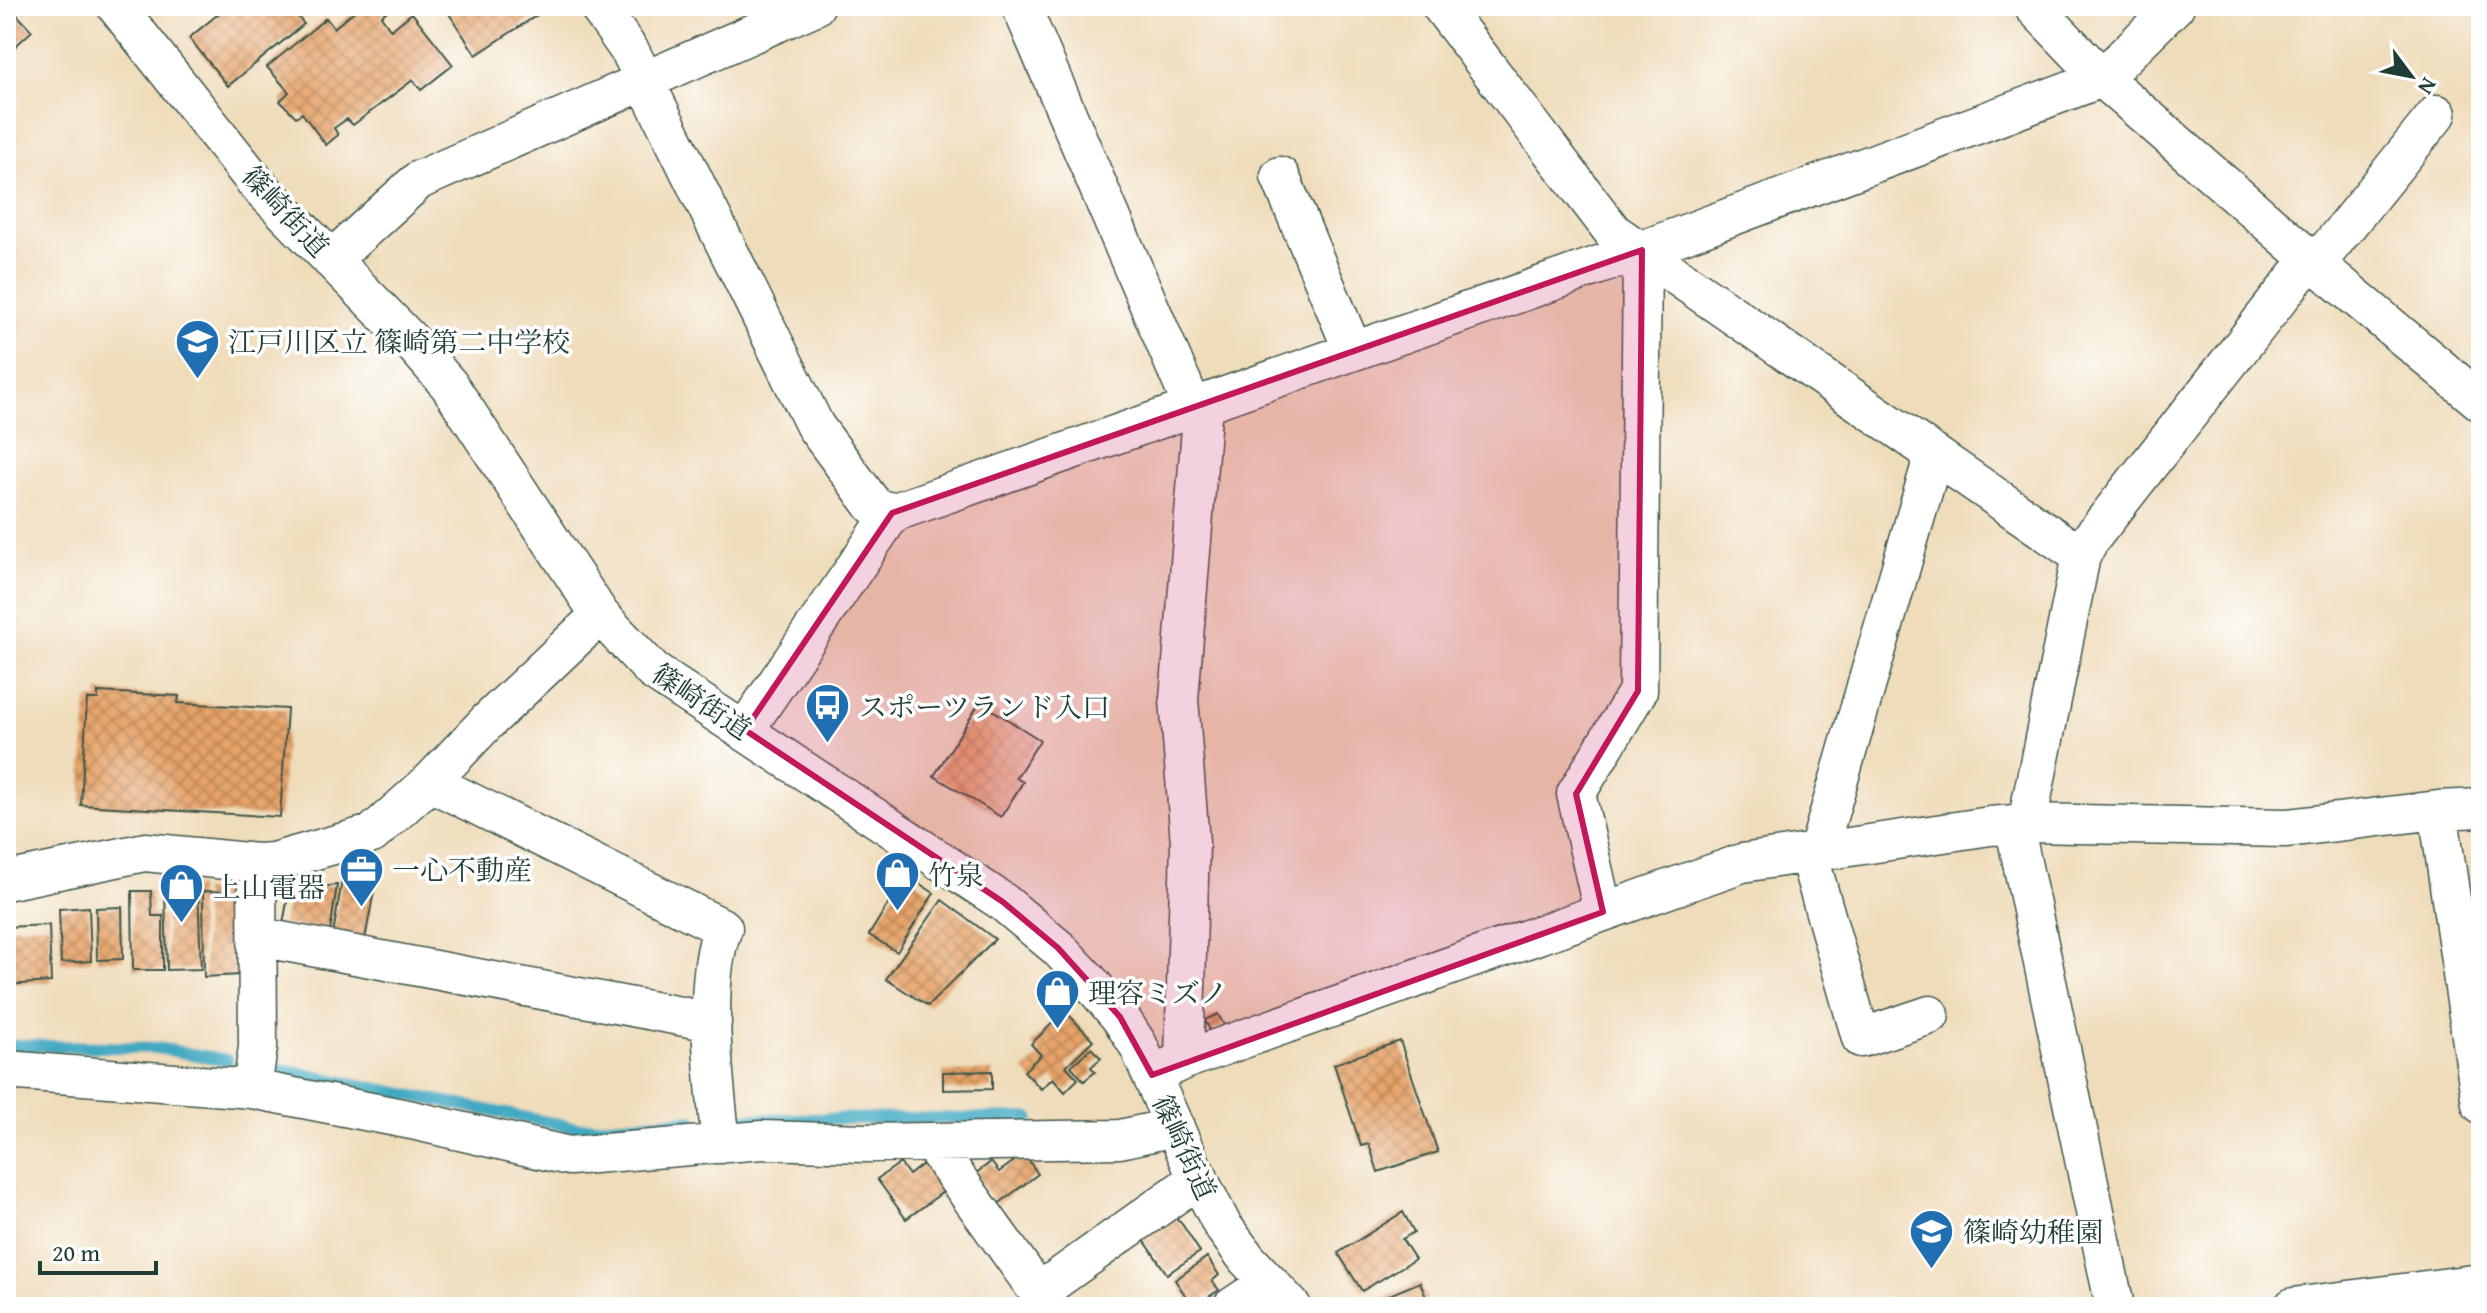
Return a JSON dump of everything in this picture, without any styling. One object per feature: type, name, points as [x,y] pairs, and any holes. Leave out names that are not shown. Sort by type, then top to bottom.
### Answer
[{"type":"street","name":"篠崎街道","points":[[116,6],[257,184],[409,339],[449,385],[600,615],[653,671],[1003,902],[1058,948],[1120,1017],[1138,1045],[1168,1068],[1175,1127],[1222,1225],[1247,1259],[1280,1295]]},
{"type":"street","points":[[598,6],[631,53],[815,426],[874,506],[892,513]]},
{"type":"street","points":[[331,260],[419,180],[815,6]]},
{"type":"street","points":[[1021,6],[1198,406],[1179,699],[1190,843],[1168,1068],[1742,863],[2020,824],[2287,828],[2438,810],[2481,808]]},
{"type":"street","points":[[1441,6],[1613,232],[2081,556]]},
{"type":"street","points":[[2033,6],[2102,78],[2313,262],[2481,402]]},
{"type":"street","points":[[745,730],[892,513],[1642,250],[2102,78],[2175,6]]},
{"type":"street","points":[[2115,1307],[2020,824],[2081,556],[2089,541],[2313,262],[2437,114]]},
{"type":"street","points":[[1280,176],[1353,351]]},
{"type":"street","points":[[1603,912],[1576,794],[1638,691],[1642,250]]},
{"type":"street","points":[[1930,1015],[1861,1038],[1813,852],[1934,454]]},
{"type":"street","points":[[6,881],[145,852],[273,862],[372,834],[430,782],[487,722],[600,615]]},
{"type":"street","points":[[430,782],[723,928],[715,949],[712,1022],[721,1144]]},
{"type":"street","points":[[2438,810],[2481,1104]]},
{"type":"street","points":[[252,1089],[258,1047],[257,863]]},
{"type":"street","points":[[259,937],[712,1022]]},
{"type":"street","points":[[6,1070],[252,1089],[412,1120],[569,1156],[762,1140],[932,1143],[1120,1139],[1175,1127]]},
{"type":"street","points":[[932,1143],[1044,1299],[1199,1178]]},
{"type":"street","points":[[2293,1307],[2481,1283]]},
{"type":"street","points":[[1232,1307],[1280,1295]]},
{"type":"highlighted area","points":[[1642,250],[1638,691],[1576,794],[1603,912],[1152,1075],[1120,1017],[1058,948],[1003,902],[745,730],[892,513]]},
{"type":"building","points":[[6,6],[32,31],[9,52],[6,49]]},
{"type":"building","points":[[228,6],[289,6],[304,24],[228,86],[189,38]]},
{"type":"building","points":[[356,6],[393,6],[381,16],[391,30],[412,13],[453,65],[421,90],[413,80],[353,125],[347,119],[334,128],[338,135],[326,145],[302,113],[296,117],[280,101],[289,92],[267,67],[326,18],[334,28],[358,8]]},
{"type":"building","points":[[444,6],[551,6],[476,55]]},
{"type":"building","points":[[98,692],[179,696],[178,703],[287,709],[280,817],[81,805],[87,699],[98,699]]},
{"type":"building","points":[[980,702],[1040,740],[1016,778],[1023,782],[1001,817],[934,776]]},
{"type":"building","points":[[906,875],[934,893],[897,952],[869,935]]},
{"type":"building","points":[[354,876],[376,880],[365,939],[333,934],[342,880],[353,882]]},
{"type":"building","points":[[337,885],[330,932],[283,924],[289,891]]},
{"type":"building","points":[[198,887],[201,969],[167,970],[165,888]]},
{"type":"building","points":[[132,891],[151,891],[152,916],[163,916],[163,970],[133,970]]},
{"type":"building","points":[[203,891],[231,892],[239,899],[240,975],[204,977]]},
{"type":"building","points":[[942,900],[995,939],[928,1006],[886,979]]},
{"type":"building","points":[[89,907],[91,961],[61,963],[59,909]]},
{"type":"building","points":[[122,907],[123,959],[97,960],[96,908]]},
{"type":"building","points":[[49,925],[51,982],[6,985],[6,927]]},
{"type":"building","points":[[1065,1011],[1093,1040],[1066,1066],[1078,1079],[1065,1092],[1053,1078],[1041,1089],[1024,1071],[1041,1055],[1031,1044]]},
{"type":"building","points":[[1218,1014],[1224,1025],[1211,1032],[1205,1020]]},
{"type":"building","points":[[1400,1041],[1438,1152],[1378,1172],[1369,1144],[1361,1146],[1334,1064]]},
{"type":"building","points":[[1091,1048],[1101,1058],[1091,1067],[1095,1072],[1084,1081],[1071,1066]]},
{"type":"building","points":[[992,1071],[992,1089],[943,1090],[943,1072]]},
{"type":"building","points":[[1024,1154],[1038,1174],[997,1205],[975,1174],[991,1162],[999,1172]]},
{"type":"building","points":[[927,1161],[947,1189],[906,1219],[877,1179],[900,1163],[909,1175]]},
{"type":"building","points":[[1403,1212],[1414,1232],[1402,1239],[1415,1259],[1362,1291],[1338,1253]]},
{"type":"building","points":[[1172,1217],[1180,1221],[1200,1252],[1167,1274],[1142,1237]]},
{"type":"building","points":[[1207,1257],[1219,1275],[1212,1281],[1219,1290],[1193,1307],[1175,1280]]},
{"type":"building","points":[[1420,1282],[1430,1307],[1361,1307]]},
{"type":"waterway","points":[[6,1045],[157,1048],[227,1060]]},
{"type":"waterway","points":[[282,1070],[578,1128],[692,1120]]},
{"type":"waterway","points":[[745,1119],[1029,1118]]},
{"type":"place","name":"江戸川区立 篠崎第二中学校","points":[[197,380]]},
{"type":"place","name":"スポーツランド入口","points":[[828,745]]},
{"type":"place","name":"一心不動産","points":[[361,908]]},
{"type":"place","name":"竹泉","points":[[897,913]]},
{"type":"place","name":"上山電器","points":[[182,925]]},
{"type":"place","name":"理容ミズノ","points":[[1057,1031]]},
{"type":"place","name":"篠崎幼稚園","points":[[1932,1270]]}]
